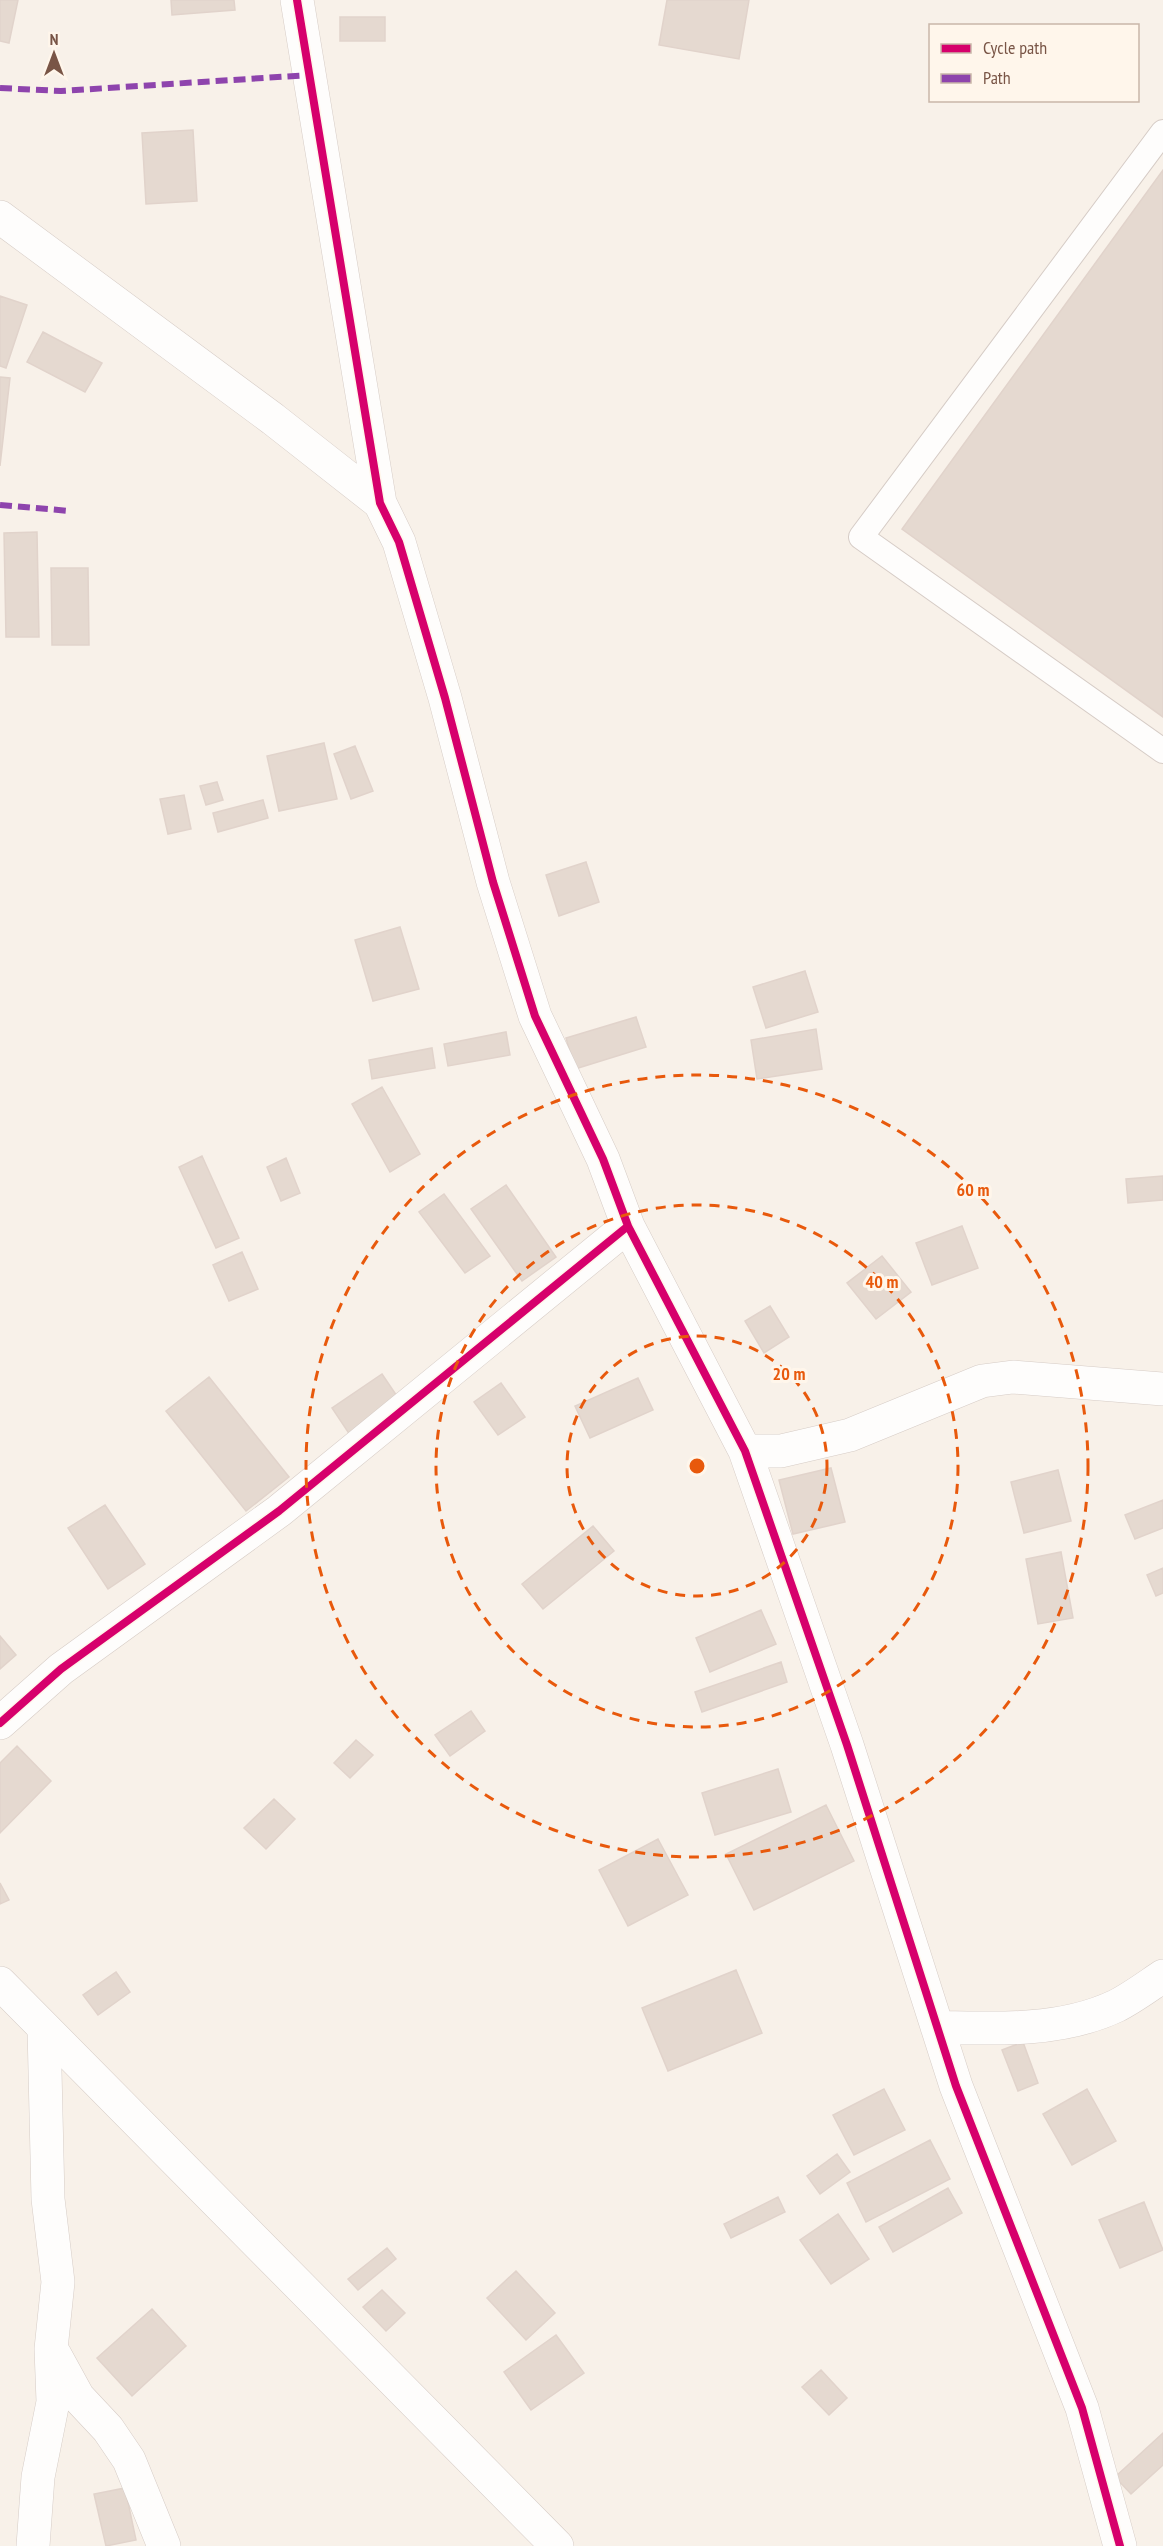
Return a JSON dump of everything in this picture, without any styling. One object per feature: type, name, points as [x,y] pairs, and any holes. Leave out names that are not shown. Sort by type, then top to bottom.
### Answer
[{"type":"street","points":[[297,0],[380,503],[399,542],[445,698],[493,882],[536,1016],[603,1159],[628,1226],[745,1450],[848,1745],[956,2086],[1082,2408],[1120,2546]]},
{"type":"street","points":[[0,217],[273,419],[380,503]]},
{"type":"street","points":[[0,1723],[61,1669],[279,1511],[628,1226]]},
{"type":"street","points":[[745,1450],[781,1450],[850,1435],[982,1381],[1013,1377],[1163,1389]]},
{"type":"street","points":[[938,2027],[996,2029],[1062,2024],[1115,2006],[1163,1976]]},
{"type":"street","points":[[0,1983],[557,2546]]},
{"type":"street","points":[[33,2546],[38,2477],[53,2402],[51,2349],[58,2282],[48,2199],[44,2028]]},
{"type":"street","points":[[51,2349],[78,2397],[108,2429],[129,2460],[164,2546]]},
{"type":"lane","points":[[1163,132],[861,537],[1163,751]]},
{"type":"building","points":[[0,0],[18,0],[9,43],[0,41]]},
{"type":"building","points":[[171,0],[234,0],[235,10],[172,15]]},
{"type":"building","points":[[667,0],[749,0],[739,59],[659,45]]},
{"type":"building","points":[[340,17],[385,17],[385,41],[340,41]]},
{"type":"building","points":[[193,130],[197,201],[146,204],[142,133]]},
{"type":"building","points":[[1163,170],[1163,717],[902,529]]},
{"type":"building","points":[[0,296],[27,305],[6,368],[0,366]]},
{"type":"building","points":[[43,332],[102,363],[85,392],[27,362]]},
{"type":"building","points":[[0,377],[10,378],[0,466]]},
{"type":"building","points":[[37,532],[39,637],[6,637],[4,533]]},
{"type":"building","points":[[51,568],[88,568],[89,645],[52,645]]},
{"type":"building","points":[[324,743],[337,799],[279,811],[267,756]]},
{"type":"building","points":[[355,746],[373,791],[351,799],[334,754]]},
{"type":"building","points":[[217,782],[223,800],[206,805],[200,786]]},
{"type":"building","points":[[184,795],[191,829],[168,834],[160,799]]},
{"type":"building","points":[[263,800],[268,818],[218,832],[213,813]]},
{"type":"building","points":[[586,862],[599,902],[559,916],[546,875]]},
{"type":"building","points":[[400,927],[419,989],[373,1001],[355,940]]},
{"type":"building","points":[[805,971],[818,1012],[766,1028],[753,987]]},
{"type":"building","points":[[636,1017],[646,1047],[575,1069],[566,1038]]},
{"type":"building","points":[[816,1029],[822,1069],[757,1079],[751,1040]]},
{"type":"building","points":[[506,1032],[510,1055],[448,1066],[444,1044]]},
{"type":"building","points":[[432,1048],[435,1068],[372,1079],[369,1060]]},
{"type":"building","points":[[382,1087],[420,1154],[390,1172],[352,1104]]},
{"type":"building","points":[[202,1156],[239,1238],[216,1248],[179,1167]]},
{"type":"building","points":[[286,1158],[300,1193],[281,1201],[267,1167]]},
{"type":"building","points":[[1163,1176],[1163,1200],[1128,1203],[1126,1179]]},
{"type":"building","points":[[506,1185],[556,1257],[522,1281],[471,1209]]},
{"type":"building","points":[[444,1194],[490,1256],[465,1273],[419,1212]]},
{"type":"building","points":[[962,1226],[978,1268],[932,1285],[916,1243]]},
{"type":"building","points":[[242,1252],[258,1289],[229,1301],[213,1265]]},
{"type":"building","points":[[882,1256],[911,1292],[876,1319],[847,1283]]},
{"type":"building","points":[[770,1306],[789,1337],[764,1353],[745,1321]]},
{"type":"building","points":[[382,1374],[401,1402],[350,1435],[332,1408]]},
{"type":"building","points":[[209,1377],[289,1477],[246,1511],[166,1411]]},
{"type":"building","points":[[638,1378],[653,1410],[590,1438],[575,1406]]},
{"type":"building","points":[[501,1383],[525,1417],[498,1435],[474,1402]]},
{"type":"building","points":[[831,1468],[845,1522],[793,1534],[779,1480]]},
{"type":"building","points":[[1058,1470],[1071,1521],[1024,1533],[1011,1482]]},
{"type":"building","points":[[1163,1500],[1163,1528],[1135,1539],[1125,1515]]},
{"type":"building","points":[[105,1505],[145,1564],[108,1589],[68,1528]]},
{"type":"building","points":[[593,1526],[614,1551],[543,1609],[522,1584]]},
{"type":"building","points":[[1061,1552],[1073,1618],[1038,1624],[1026,1559]]},
{"type":"building","points":[[1163,1568],[1163,1593],[1156,1596],[1147,1575]]},
{"type":"building","points":[[761,1610],[776,1644],[710,1672],[696,1638]]},
{"type":"building","points":[[0,1636],[16,1655],[0,1669]]},
{"type":"building","points":[[781,1662],[787,1682],[702,1712],[695,1692]]},
{"type":"building","points":[[471,1711],[485,1731],[450,1756],[435,1735]]},
{"type":"building","points":[[356,1740],[373,1755],[350,1778],[334,1763]]},
{"type":"building","points":[[17,1746],[51,1781],[0,1833],[0,1763]]},
{"type":"building","points":[[778,1769],[791,1812],[715,1835],[702,1793]]},
{"type":"building","points":[[274,1799],[295,1819],[266,1849],[244,1828]]},
{"type":"building","points":[[826,1805],[854,1861],[754,1910],[726,1854]]},
{"type":"building","points":[[658,1839],[688,1895],[628,1926],[599,1870]]},
{"type":"building","points":[[0,1883],[9,1900],[0,1904]]},
{"type":"building","points":[[736,1970],[762,2033],[668,2071],[642,2008]]},
{"type":"building","points":[[116,1972],[130,1992],[98,2015],[83,1995]]},
{"type":"building","points":[[1023,2042],[1038,2083],[1018,2091],[1002,2050]]},
{"type":"building","points":[[884,2089],[905,2130],[854,2155],[833,2115]]},
{"type":"building","points":[[1087,2089],[1116,2141],[1072,2165],[1043,2114]]},
{"type":"building","points":[[930,2140],[950,2179],[866,2222],[847,2183]]},
{"type":"building","points":[[837,2154],[850,2172],[820,2194],[807,2176]]},
{"type":"building","points":[[948,2188],[962,2213],[893,2252],[879,2227]]},
{"type":"building","points":[[778,2197],[785,2212],[731,2238],[724,2224]]},
{"type":"building","points":[[1144,2202],[1163,2250],[1120,2268],[1099,2220]]},
{"type":"building","points":[[838,2214],[869,2259],[831,2284],[800,2240]]},
{"type":"building","points":[[387,2248],[396,2259],[358,2290],[348,2279]]},
{"type":"building","points":[[516,2271],[555,2313],[526,2340],[487,2298]]},
{"type":"building","points":[[382,2290],[405,2313],[386,2331],[363,2307]]},
{"type":"building","points":[[152,2309],[186,2346],[132,2396],[97,2358]]},
{"type":"building","points":[[556,2335],[584,2373],[531,2410],[504,2372]]},
{"type":"building","points":[[821,2370],[847,2398],[829,2415],[802,2387]]},
{"type":"building","points":[[1163,2433],[1163,2465],[1131,2494],[1115,2477]]},
{"type":"building","points":[[125,2488],[136,2540],[106,2546],[94,2494]]},
{"type":"marked path","points":[[0,88],[61,91],[310,75]]},
{"type":"marked path","points":[[0,505],[70,511]]},
{"type":"cycle path","points":[[0,1723],[61,1669],[279,1511],[628,1226],[603,1159],[535,1016],[493,882],[445,698],[399,542],[380,503],[297,0]]},
{"type":"cycle path","points":[[628,1226],[745,1451],[847,1745],[956,2086],[1082,2408],[1120,2546]]}]
